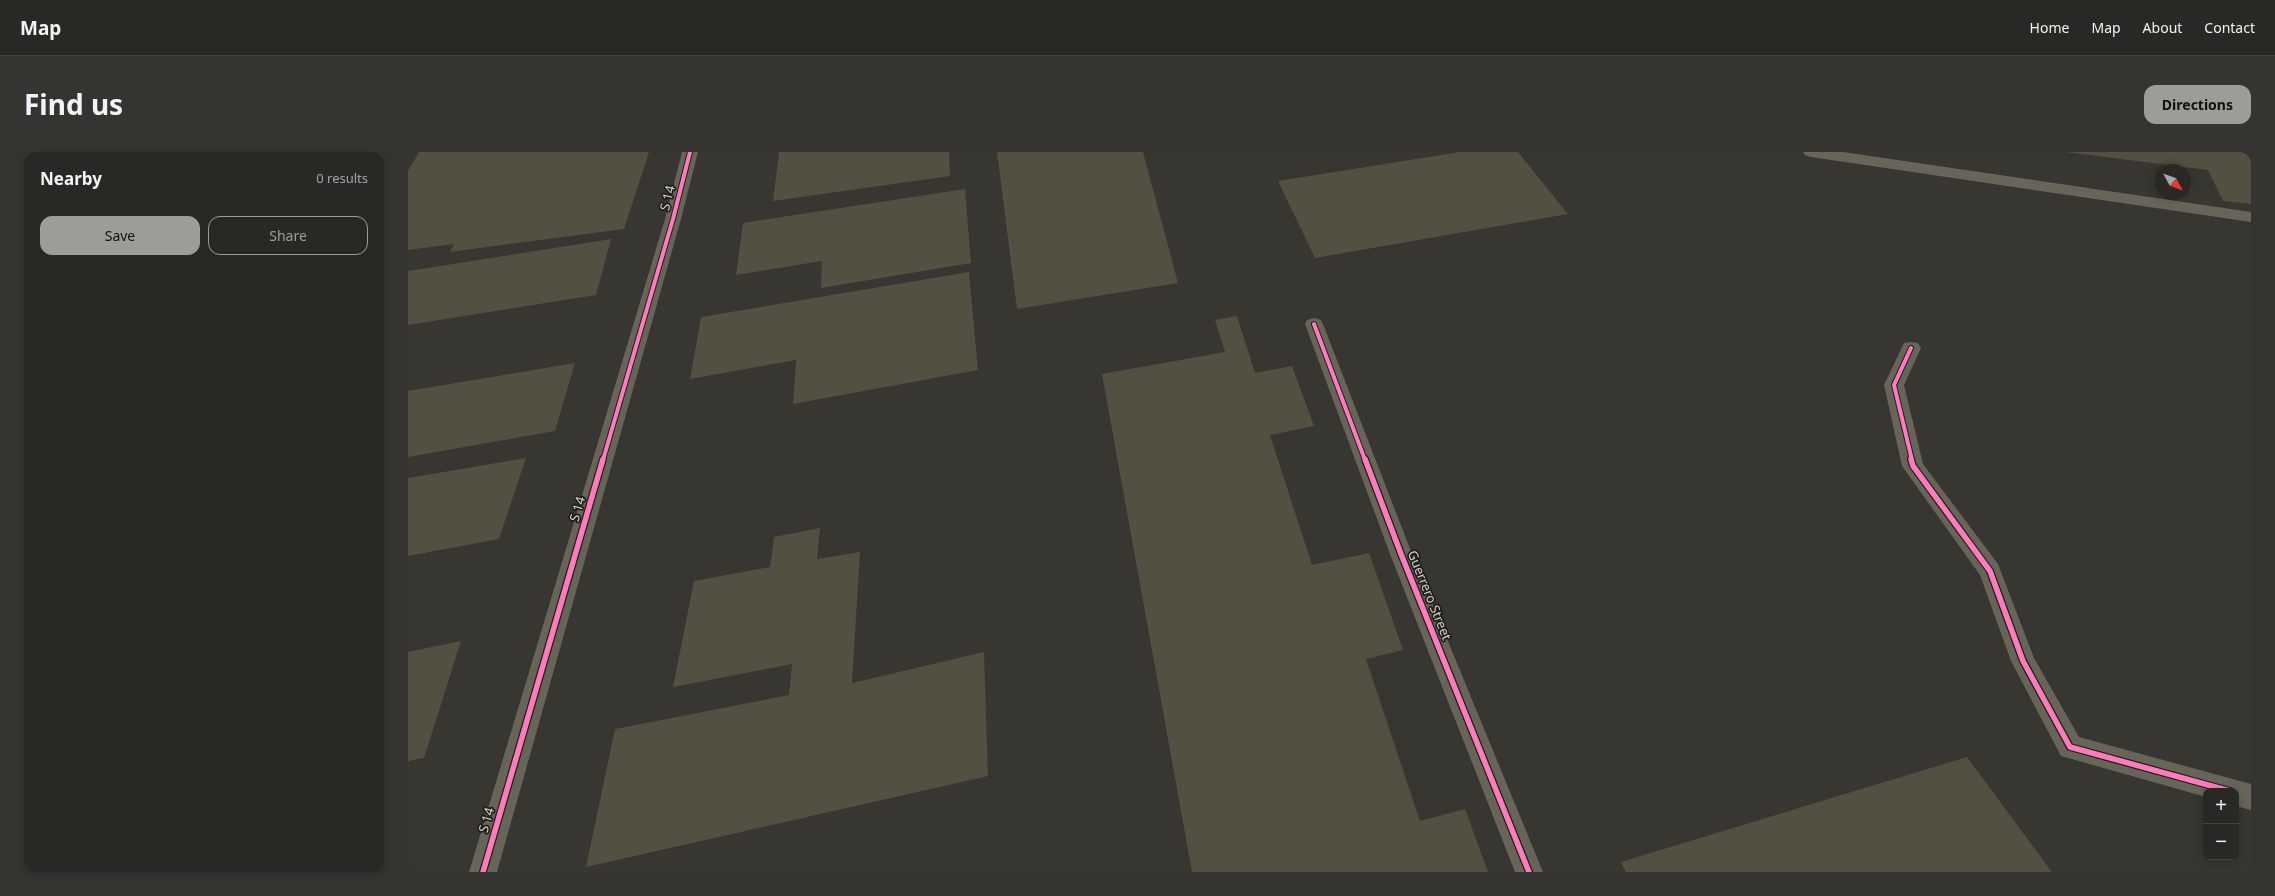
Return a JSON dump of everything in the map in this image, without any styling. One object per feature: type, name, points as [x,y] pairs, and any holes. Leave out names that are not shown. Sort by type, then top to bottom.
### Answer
[{"type":"street","name":"S 14","points":[[483,872],[673,219],[690,152]]},
{"type":"street","points":[[1811,152],[2251,217]]},
{"type":"street","name":"Guerrero Street","points":[[1314,324],[1401,554],[1529,872]]},
{"type":"street","points":[[1911,348],[1894,385],[1913,466],[1990,571],[2023,661],[2070,747],[2219,788]]},
{"type":"street","points":[[2239,794],[2251,797]]},
{"type":"building","points":[[419,152],[649,152],[624,229],[450,252],[454,244],[408,250],[408,171]]},
{"type":"building","points":[[779,152],[949,152],[950,176],[773,201]]},
{"type":"building","points":[[997,152],[1143,152],[1178,283],[1017,309]]},
{"type":"building","points":[[1460,152],[1518,152],[1568,214],[1315,258],[1278,181]]},
{"type":"building","points":[[2066,152],[2251,152],[2251,204],[2223,201],[2208,170],[2191,168],[2191,164],[2161,164]]},
{"type":"building","points":[[965,189],[971,263],[821,288],[822,261],[736,275],[743,223]]},
{"type":"building","points":[[611,239],[596,295],[408,325],[408,271]]},
{"type":"building","points":[[969,272],[978,370],[793,404],[796,360],[690,379],[701,317]]},
{"type":"building","points":[[1237,316],[1255,373],[1292,366],[1314,426],[1270,435],[1312,565],[1369,553],[1403,650],[1366,659],[1420,821],[1465,809],[1488,872],[1192,872],[1102,374],[1225,352],[1215,320]]},
{"type":"building","points":[[575,363],[555,431],[408,457],[408,391]]},
{"type":"building","points":[[526,458],[499,539],[408,556],[408,478]]},
{"type":"building","points":[[820,528],[817,559],[860,552],[852,683],[984,652],[988,776],[586,867],[615,729],[789,695],[792,664],[673,687],[694,581],[770,567],[774,537]]},
{"type":"building","points":[[461,641],[424,758],[408,761],[408,652]]},
{"type":"building","points":[[1967,757],[2052,872],[1626,872],[1621,862]]},
{"type":"cycle path","points":[[483,872],[673,219],[690,152]]},
{"type":"cycle path","points":[[1314,324],[1401,554],[1529,872]]},
{"type":"cycle path","points":[[1911,348],[1894,385],[1913,466],[1990,571],[2023,661],[2070,747],[2219,788]]}]
